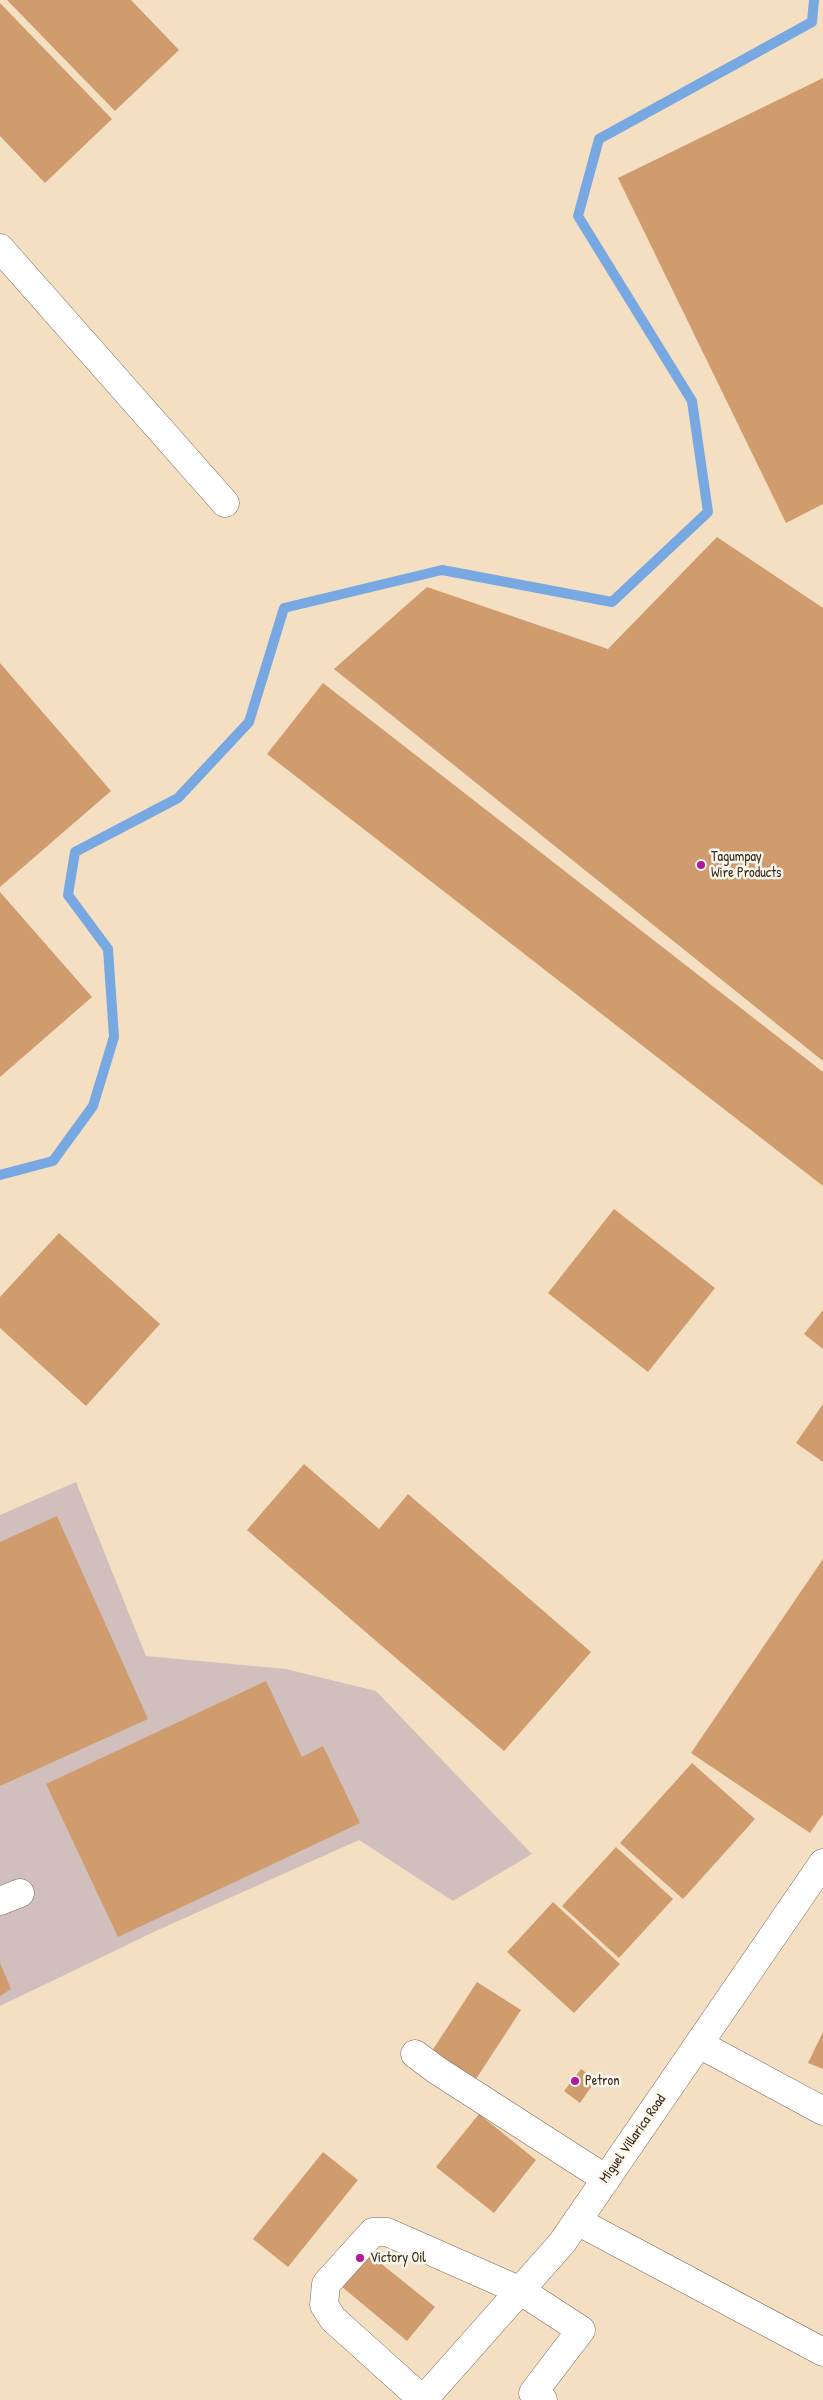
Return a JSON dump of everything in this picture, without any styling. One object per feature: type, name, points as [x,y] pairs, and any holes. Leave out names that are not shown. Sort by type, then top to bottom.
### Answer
[{"type":"main road","points":[[0,248],[225,503]]},
{"type":"main road","name":"Miguel Villarica Road","points":[[423,2400],[562,2243],[823,1863]]},
{"type":"main road","points":[[700,2044],[823,2111]]},
{"type":"main road","points":[[415,2054],[438,2071],[606,2179]]},
{"type":"main road","points":[[577,2221],[823,2352]]},
{"type":"main road","points":[[423,2400],[333,2319],[324,2306],[326,2284],[373,2232],[387,2232],[521,2291],[581,2330],[534,2393],[543,2400]]},
{"type":"shaded area","points":[[76,1482],[146,1656],[286,1669],[376,1691],[532,1854],[453,1901],[359,1840],[158,1930],[0,2006],[0,1515]]},
{"type":"building","points":[[7,0],[131,0],[179,50],[115,111]]},
{"type":"building","points":[[0,3],[112,119],[45,183],[0,136]]},
{"type":"building","points":[[823,78],[823,504],[786,523],[618,178]]},
{"type":"building","name":"Tagumpay Wire Products","points":[[717,537],[823,608],[823,1061],[334,669],[427,587],[608,649]]},
{"type":"building","points":[[0,663],[111,791],[0,887]]},
{"type":"building","points":[[323,683],[823,1072],[823,1186],[267,754]]},
{"type":"building","points":[[0,892],[92,997],[0,1077]]},
{"type":"building","points":[[614,1209],[715,1288],[648,1372],[548,1293]]},
{"type":"building","points":[[59,1233],[160,1324],[86,1406],[0,1328],[0,1297]]},
{"type":"building","points":[[823,1310],[823,1349],[804,1334]]},
{"type":"building","points":[[823,1404],[823,1462],[796,1443]]},
{"type":"building","points":[[304,1464],[379,1529],[408,1494],[591,1652],[504,1751],[247,1530]]},
{"type":"building","points":[[57,1516],[148,1719],[0,1786],[0,1542]]},
{"type":"building","points":[[823,1559],[823,1814],[810,1833],[691,1753]]},
{"type":"building","points":[[266,1681],[302,1757],[323,1746],[360,1823],[118,1937],[46,1784]]},
{"type":"building","points":[[692,1763],[755,1819],[683,1899],[620,1843]]},
{"type":"building","points":[[616,1847],[673,1899],[619,1958],[562,1906]]},
{"type":"building","points":[[553,1902],[620,1964],[574,2013],[507,1952]]},
{"type":"building","points":[[0,1963],[11,1989],[0,1996]]},
{"type":"building","points":[[477,1982],[521,2010],[476,2079],[432,2051]]},
{"type":"building","points":[[823,2032],[823,2069],[808,2063]]},
{"type":"building","points":[[581,2069],[596,2080],[580,2103],[564,2091]]},
{"type":"building","points":[[479,2114],[536,2160],[494,2213],[436,2167]]},
{"type":"building","points":[[323,2152],[358,2180],[288,2267],[253,2239]]},
{"type":"building","points":[[368,2253],[435,2307],[407,2341],[341,2286]]},
{"type":"waterway","points":[[0,1175],[53,1161],[93,1106],[114,1037],[108,949],[68,895],[75,852],[178,798],[249,722],[284,608],[442,570],[612,602],[708,512],[692,401],[578,216],[599,139],[812,22],[814,0]]},
{"type":"place","name":"Tagumpay Wire Products","points":[[701,865]]},
{"type":"place","name":"Petron","points":[[575,2081]]},
{"type":"place","name":"Victory Oil","points":[[360,2258]]}]
